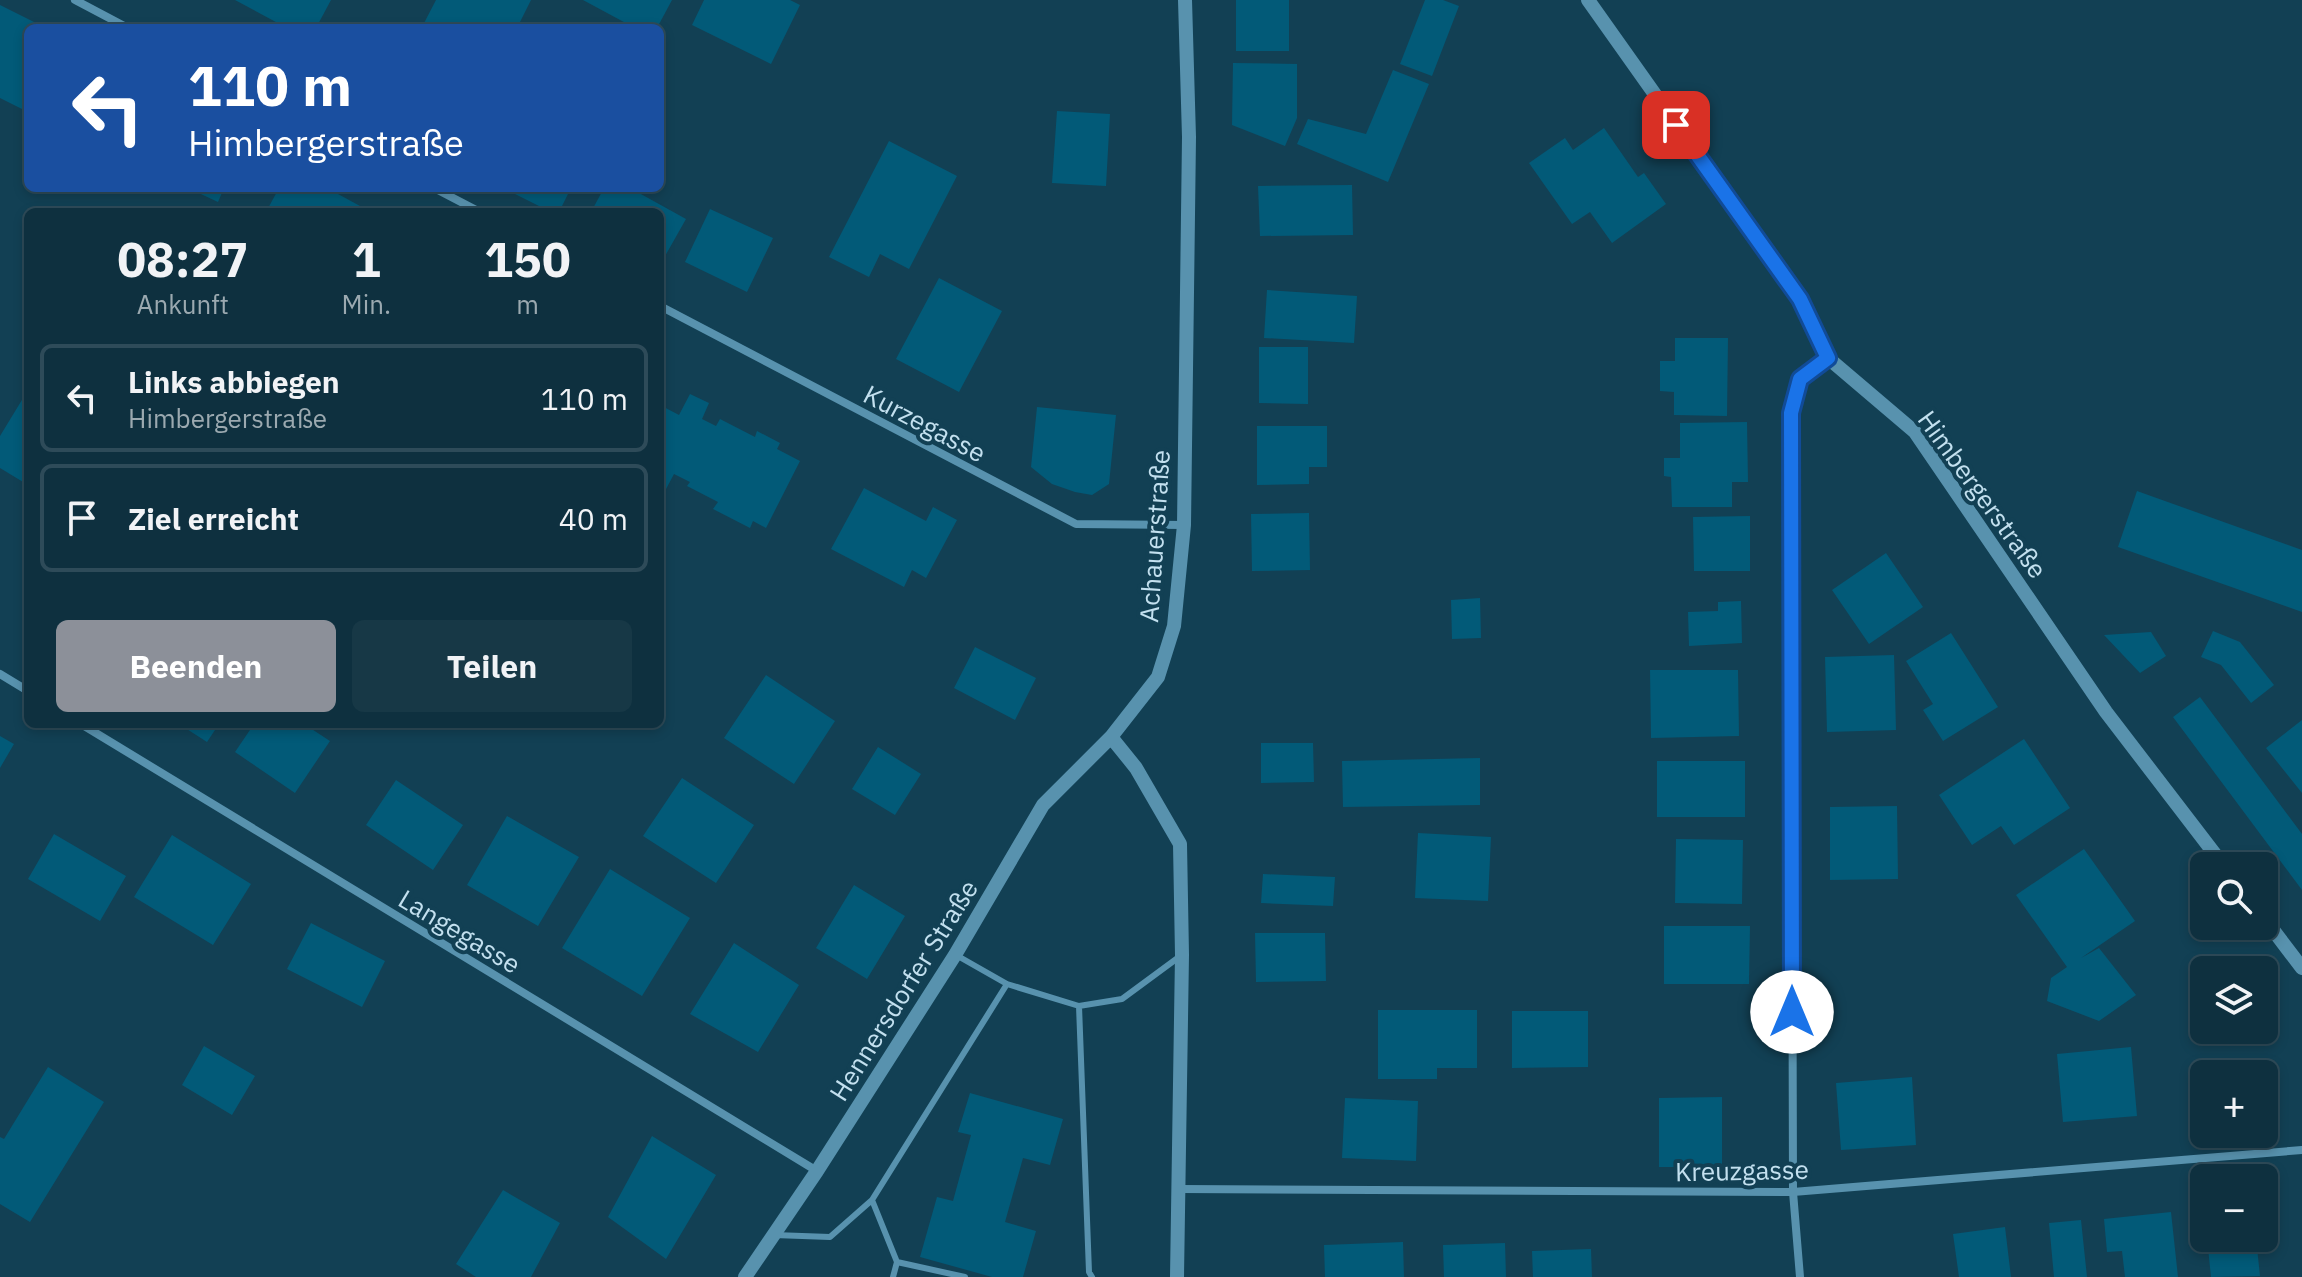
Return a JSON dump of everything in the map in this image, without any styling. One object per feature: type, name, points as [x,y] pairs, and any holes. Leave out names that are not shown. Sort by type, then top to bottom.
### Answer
[{"type":"street","points":[[75,0],[120,24]]},
{"type":"street","name":"Achauerstraße","points":[[1111,737],[1158,677],[1174,626],[1184,525],[1189,137],[1185,0]]},
{"type":"street","name":"Himbergerstraße","points":[[1588,0],[1800,299],[1828,358],[1915,432],[2106,712],[2213,852]]},
{"type":"street","points":[[442,192],[472,208]]},
{"type":"street","name":"Kurzegasse","points":[[664,308],[1076,524],[1184,525]]},
{"type":"street","points":[[1800,1277],[1793,1192],[1791,413],[1800,379],[1828,358]]},
{"type":"street","points":[[0,674],[24,689]]},
{"type":"street","name":"Langegasse","points":[[88,728],[817,1171]]},
{"type":"street","points":[[1111,737],[1136,768],[1180,844],[1182,955],[1177,1277]]},
{"type":"street","name":"Hennersdorfer Straße","points":[[745,1277],[817,1171],[955,955],[1043,805],[1111,737]]},
{"type":"street","points":[[2278,936],[2302,968]]},
{"type":"street","name":"Kreuzgasse","points":[[1180,1189],[1793,1192],[2302,1150]]},
{"type":"lane","points":[[955,955],[1007,984],[1079,1006],[1122,999],[1182,955]]},
{"type":"lane","points":[[774,1235],[830,1237],[872,1200],[1007,984]]},
{"type":"lane","points":[[1079,1006],[1089,1272],[1092,1277]]},
{"type":"lane","points":[[872,1200],[897,1262],[893,1277]]},
{"type":"lane","points":[[897,1262],[965,1277]]},
{"type":"building","points":[[235,0],[331,0],[318,24],[280,24]]},
{"type":"building","points":[[436,0],[531,0],[519,24],[424,24]]},
{"type":"building","points":[[583,0],[672,0],[659,24],[628,24]]},
{"type":"building","points":[[704,0],[790,0],[800,5],[771,64],[692,25]]},
{"type":"building","points":[[1236,0],[1289,0],[1289,51],[1236,51]]},
{"type":"building","points":[[1425,0],[1443,0],[1459,6],[1432,76],[1400,64]]},
{"type":"building","points":[[0,5],[38,24],[24,24],[24,110],[0,98]]},
{"type":"building","points":[[1233,63],[1297,64],[1297,118],[1285,146],[1232,125]]},
{"type":"building","points":[[1393,70],[1429,84],[1388,182],[1297,144],[1308,119],[1366,134]]},
{"type":"building","points":[[1057,111],[1110,114],[1106,186],[1052,183]]},
{"type":"building","points":[[1604,128],[1638,177],[1644,173],[1666,204],[1612,243],[1590,212],[1572,224],[1529,163],[1565,138],[1573,150]]},
{"type":"building","points":[[889,141],[957,176],[909,269],[880,254],[869,277],[829,257]]},
{"type":"building","points":[[1352,185],[1353,235],[1260,236],[1258,186]]},
{"type":"building","points":[[197,192],[222,192],[218,202]]},
{"type":"building","points":[[277,192],[334,192],[364,208],[268,208]]},
{"type":"building","points":[[511,192],[569,192],[561,208],[543,208]]},
{"type":"building","points":[[602,192],[637,192],[686,219],[664,258],[664,208],[593,208]]},
{"type":"building","points":[[710,209],[773,238],[747,292],[685,262]]},
{"type":"building","points":[[939,278],[1002,311],[959,392],[896,359]]},
{"type":"building","points":[[1267,290],[1357,296],[1354,343],[1264,338]]},
{"type":"building","points":[[1675,338],[1728,338],[1727,416],[1674,415],[1674,392],[1660,391],[1660,361],[1675,361]]},
{"type":"building","points":[[1259,347],[1308,347],[1308,404],[1259,403]]},
{"type":"building","points":[[690,394],[709,403],[702,419],[716,426],[720,419],[755,437],[757,431],[780,443],[777,449],[800,461],[766,528],[753,521],[750,528],[713,509],[718,502],[687,486],[690,482],[674,474],[664,490],[664,407],[679,415]]},
{"type":"building","points":[[24,397],[24,483],[0,468],[0,436]]},
{"type":"building","points":[[1037,407],[1116,415],[1109,484],[1092,495],[1075,492],[1052,484],[1031,467]]},
{"type":"building","points":[[1747,422],[1748,482],[1732,482],[1732,507],[1672,507],[1671,477],[1664,476],[1664,458],[1680,458],[1680,423]]},
{"type":"building","points":[[1257,426],[1327,426],[1327,467],[1309,467],[1309,484],[1257,485]]},
{"type":"building","points":[[864,488],[926,521],[933,507],[957,520],[926,578],[912,570],[904,587],[831,549]]},
{"type":"building","points":[[2137,491],[2302,550],[2302,612],[2118,547]]},
{"type":"building","points":[[1309,513],[1310,570],[1252,571],[1251,514]]},
{"type":"building","points":[[1750,516],[1750,571],[1694,571],[1693,517]]},
{"type":"building","points":[[1886,553],[1923,607],[1869,644],[1832,590]]},
{"type":"building","points":[[1480,598],[1481,638],[1452,639],[1451,600]]},
{"type":"building","points":[[1741,601],[1742,643],[1689,646],[1688,612],[1718,611],[1718,602]]},
{"type":"building","points":[[2213,631],[2240,642],[2274,685],[2251,703],[2221,665],[2201,657]]},
{"type":"building","points":[[2151,632],[2166,656],[2140,673],[2104,635]]},
{"type":"building","points":[[1951,633],[1998,707],[1943,741],[1923,710],[1933,704],[1906,661]]},
{"type":"building","points":[[975,647],[1036,678],[1015,720],[954,688]]},
{"type":"building","points":[[1894,655],[1896,730],[1827,732],[1825,657]]},
{"type":"building","points":[[1650,670],[1738,670],[1739,736],[1651,738]]},
{"type":"building","points":[[766,675],[835,721],[794,784],[724,738]]},
{"type":"building","points":[[2200,697],[2302,834],[2302,890],[2278,858],[2278,852],[2274,852],[2173,717]]},
{"type":"building","points":[[2302,720],[2302,793],[2266,748]]},
{"type":"building","points":[[185,728],[216,728],[207,742]]},
{"type":"building","points":[[251,728],[310,728],[330,741],[295,793],[235,752]]},
{"type":"building","points":[[0,736],[14,744],[0,768]]},
{"type":"building","points":[[2024,739],[2070,808],[2014,845],[2001,826],[1972,845],[1939,795]]},
{"type":"building","points":[[1261,743],[1313,743],[1314,782],[1261,783]]},
{"type":"building","points":[[878,747],[921,774],[895,815],[852,789]]},
{"type":"building","points":[[1480,758],[1480,805],[1343,807],[1342,761]]},
{"type":"building","points":[[1657,761],[1745,761],[1745,817],[1657,817]]},
{"type":"building","points":[[682,778],[754,825],[716,883],[643,836]]},
{"type":"building","points":[[396,780],[463,825],[433,870],[366,825]]},
{"type":"building","points":[[1897,806],[1898,879],[1830,880],[1830,807]]},
{"type":"building","points":[[507,816],[579,857],[538,926],[467,885]]},
{"type":"building","points":[[1418,833],[1491,837],[1488,901],[1415,898]]},
{"type":"building","points":[[54,834],[126,876],[100,921],[28,879]]},
{"type":"building","points":[[172,835],[251,884],[213,945],[134,897]]},
{"type":"building","points":[[1676,839],[1743,840],[1742,904],[1675,903]]},
{"type":"building","points":[[2084,849],[2135,921],[2081,958],[2099,948],[2136,995],[2099,1021],[2047,1001],[2051,978],[2067,967],[2016,895]]},
{"type":"building","points":[[610,869],[690,918],[642,996],[562,948]]},
{"type":"building","points":[[1263,874],[1335,877],[1333,906],[1261,903]]},
{"type":"building","points":[[854,885],[905,916],[867,979],[816,948]]},
{"type":"building","points":[[311,923],[385,961],[362,1007],[287,969]]},
{"type":"building","points":[[1664,926],[1750,926],[1749,984],[1664,984]]},
{"type":"building","points":[[1255,933],[1325,933],[1326,981],[1256,982]]},
{"type":"building","points":[[734,943],[799,985],[758,1052],[690,1014]]},
{"type":"building","points":[[1378,1010],[1477,1010],[1477,1068],[1437,1068],[1437,1079],[1378,1079]]},
{"type":"building","points":[[1512,1011],[1588,1011],[1588,1067],[1512,1068]]},
{"type":"building","points":[[204,1046],[255,1076],[232,1115],[182,1085]]},
{"type":"building","points":[[2131,1047],[2137,1116],[2063,1122],[2057,1054]]},
{"type":"building","points":[[48,1067],[104,1102],[30,1222],[0,1204],[0,1137],[4,1139]]},
{"type":"building","points":[[1912,1077],[1916,1145],[1841,1150],[1836,1083]]},
{"type":"building","points":[[970,1093],[1063,1119],[1050,1165],[1023,1158],[1005,1222],[1036,1231],[1023,1277],[992,1277],[920,1257],[937,1197],[953,1201],[971,1135],[958,1132]]},
{"type":"building","points":[[1722,1097],[1722,1167],[1659,1167],[1659,1098]]},
{"type":"building","points":[[1345,1098],[1418,1101],[1416,1161],[1342,1158]]},
{"type":"building","points":[[652,1136],[716,1175],[666,1259],[608,1217]]},
{"type":"building","points":[[503,1190],[560,1223],[531,1277],[476,1277],[456,1264]]},
{"type":"building","points":[[2171,1212],[2178,1277],[2125,1277],[2122,1251],[2107,1252],[2104,1219]]},
{"type":"building","points":[[2081,1220],[2087,1277],[2054,1277],[2049,1223]]},
{"type":"building","points":[[2005,1227],[2011,1277],[1959,1277],[1953,1234]]},
{"type":"building","points":[[1403,1242],[1404,1277],[1325,1277],[1324,1245]]},
{"type":"building","points":[[1505,1243],[1506,1277],[1444,1277],[1443,1245]]},
{"type":"building","points":[[1591,1249],[1592,1277],[1533,1277],[1532,1251]]},
{"type":"building","points":[[2208,1252],[2257,1252],[2260,1276],[2211,1277]]},
{"type":"route","points":[[1676,125],[1800,299],[1828,358],[1800,379],[1791,413],[1792,1012]]}]
